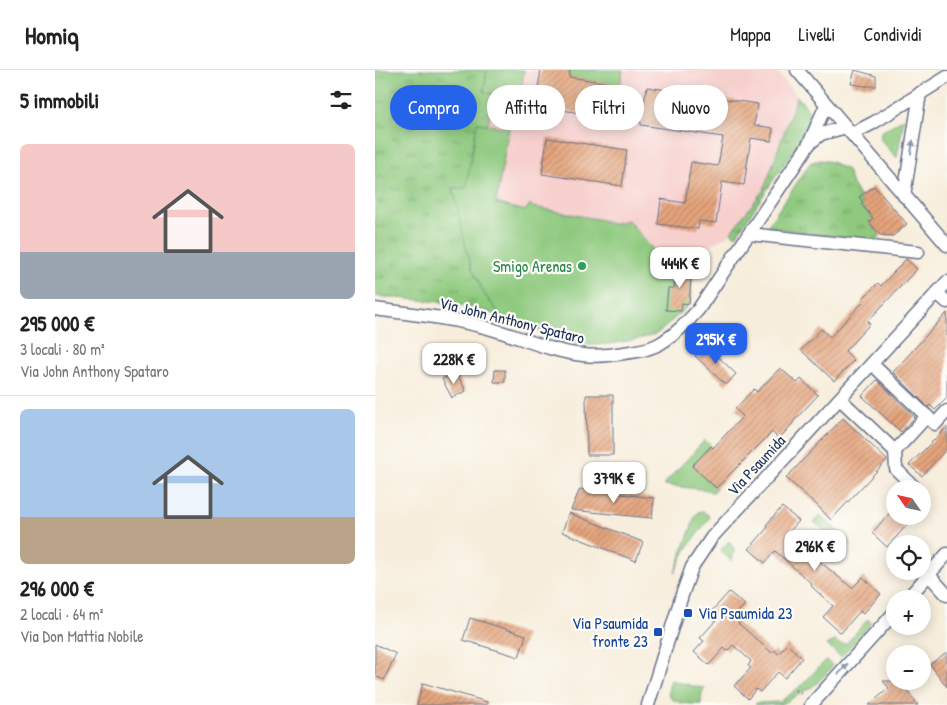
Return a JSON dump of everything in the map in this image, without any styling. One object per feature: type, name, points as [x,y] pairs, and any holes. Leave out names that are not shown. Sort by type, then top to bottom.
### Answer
[{"type":"street","points":[[797,70],[947,245]]},
{"type":"street","points":[[809,144],[821,134],[849,131],[873,123],[947,77]]},
{"type":"street","points":[[905,196],[920,93]]},
{"type":"street","points":[[809,144],[827,105]]},
{"type":"street","name":"Via John Anthony Spataro","points":[[375,309],[448,318],[482,326],[564,352],[584,355],[607,355],[647,349],[663,342],[681,329],[698,310],[809,144]]},
{"type":"street","points":[[749,234],[918,252]]},
{"type":"street","name":"Via Psaumida","points":[[648,705],[682,595],[692,567],[703,550],[717,532],[947,282]]},
{"type":"street","points":[[937,293],[947,302]]},
{"type":"street","points":[[872,364],[935,424],[947,411]]},
{"type":"street","points":[[840,399],[895,451],[896,470],[907,480]]},
{"type":"street","points":[[895,451],[927,416]]},
{"type":"street","points":[[931,572],[947,554]]},
{"type":"street","points":[[931,576],[947,595]]},
{"type":"street","points":[[915,590],[924,580]]},
{"type":"street","points":[[811,705],[886,622]]},
{"type":"path","points":[[796,690],[801,694]]},
{"type":"shaded area","points":[[481,70],[775,70],[797,96],[764,189],[729,235],[712,244],[695,245],[694,258],[664,257],[653,250],[628,220],[611,224],[602,220],[530,205],[525,211],[508,205],[465,197],[473,130],[477,130],[477,102]]},
{"type":"green space","points":[[375,70],[487,70],[484,92],[487,92],[487,125],[477,123],[509,319],[452,303],[375,296]]},
{"type":"green space","points":[[487,70],[524,70],[522,85],[487,85],[487,92],[484,92]]},
{"type":"green space","points":[[570,70],[623,70],[620,85],[569,77]]},
{"type":"green space","points":[[797,96],[808,112],[809,120],[806,131],[736,236],[731,232],[764,189]]},
{"type":"green space","points":[[904,118],[897,158],[880,139],[881,132]]},
{"type":"green space","name":"Smigo Arenas","points":[[477,123],[487,125],[487,130],[509,130],[496,203],[525,211],[530,204],[533,207],[602,220],[611,224],[628,220],[653,250],[664,257],[694,258],[690,304],[656,334],[610,344],[570,343],[501,316],[485,295],[472,269],[453,188],[466,188]]},
{"type":"green space","points":[[821,160],[832,162],[847,170],[852,184],[863,203],[861,205],[873,218],[869,222],[880,235],[877,242],[767,227],[811,162]]},
{"type":"green space","points":[[705,440],[711,446],[692,466],[716,488],[712,493],[708,490],[663,485]]},
{"type":"green space","points":[[703,511],[710,517],[686,550],[675,572],[695,517],[698,512]]},
{"type":"green space","points":[[820,515],[851,543],[842,554],[821,536],[825,531],[814,522]]},
{"type":"green space","points":[[729,541],[735,550],[732,561],[720,551]]},
{"type":"green space","points":[[868,619],[871,623],[841,657],[827,645],[835,641],[839,644],[846,644]]},
{"type":"green space","points":[[826,660],[833,666],[813,686],[779,705],[755,705],[756,703],[780,702],[802,685]]},
{"type":"green space","points":[[671,680],[706,688],[702,692],[701,704],[682,703],[673,699],[668,692]]},
{"type":"building","points":[[541,70],[570,70],[569,77],[615,84],[575,85],[575,112],[565,111],[565,85],[538,85]]},
{"type":"building","points":[[855,70],[876,76],[876,86],[851,84]]},
{"type":"building","points":[[647,87],[654,88],[654,127],[644,125],[644,103]]},
{"type":"building","points":[[728,99],[758,104],[754,125],[773,128],[771,141],[751,138],[744,185],[722,182],[716,223],[699,221],[698,229],[658,224],[661,199],[685,203],[691,162],[718,166],[723,137],[675,130],[728,130]]},
{"type":"building","points":[[547,138],[627,150],[622,186],[542,174]]},
{"type":"building","points":[[874,186],[907,224],[893,236],[880,235],[869,222],[873,218],[861,204],[863,203],[859,197]]},
{"type":"building","points":[[906,259],[917,269],[867,322],[870,324],[845,351],[854,360],[834,381],[801,350],[821,329],[830,337],[864,301],[862,299],[878,283],[881,286]]},
{"type":"building","points":[[677,266],[692,267],[689,304],[682,303],[681,311],[666,310],[668,288],[674,288]]},
{"type":"building","points":[[947,313],[947,398],[935,410],[930,405],[928,407],[893,372]]},
{"type":"building","points":[[706,345],[736,374],[726,385],[695,356]]},
{"type":"building","points":[[780,368],[797,383],[801,379],[818,395],[779,439],[772,432],[716,488],[692,466],[711,446],[713,448],[743,416],[735,409],[754,389],[757,392]]},
{"type":"building","points":[[495,370],[505,370],[505,382],[494,382]]},
{"type":"building","points":[[456,372],[466,391],[452,398],[442,379]]},
{"type":"building","points":[[877,380],[915,417],[901,432],[862,396]]},
{"type":"building","points":[[586,395],[613,395],[613,455],[587,455]]},
{"type":"building","points":[[843,418],[887,460],[831,520],[786,478]]},
{"type":"building","points":[[947,427],[947,448],[922,476],[909,465]]},
{"type":"building","points":[[580,489],[654,498],[652,518],[571,510]]},
{"type":"building","points":[[782,507],[799,521],[788,533],[813,556],[852,588],[863,577],[881,594],[863,614],[860,611],[841,633],[823,617],[833,606],[811,586],[812,584],[775,551],[765,563],[749,549]]},
{"type":"building","points":[[569,513],[643,542],[636,561],[562,532]]},
{"type":"building","points":[[886,517],[886,525],[907,525],[898,535],[886,535],[886,546],[872,533]]},
{"type":"building","points":[[729,592],[745,605],[734,616],[740,621],[738,623],[772,653],[775,650],[778,654],[787,644],[802,658],[785,678],[778,672],[760,692],[756,689],[748,699],[734,686],[751,668],[748,666],[751,661],[733,645],[727,651],[724,648],[709,665],[694,652],[704,641],[700,638],[718,618],[711,612]]},
{"type":"building","points":[[470,618],[526,635],[519,657],[463,640]]},
{"type":"building","points":[[375,644],[396,654],[384,680],[375,676]]},
{"type":"building","points":[[947,652],[947,687],[931,665],[931,663]]},
{"type":"building","points":[[423,683],[487,702],[487,705],[417,705]]},
{"type":"building","points":[[887,690],[907,690],[918,705],[869,705]]},
{"type":"place","name":"Smigo Arenas","points":[[582,266]]},
{"type":"place","name":"Via Psaumida 23","points":[[688,613]]},
{"type":"place","name":"Via Psaumida fronte 23","points":[[658,632]]}]
